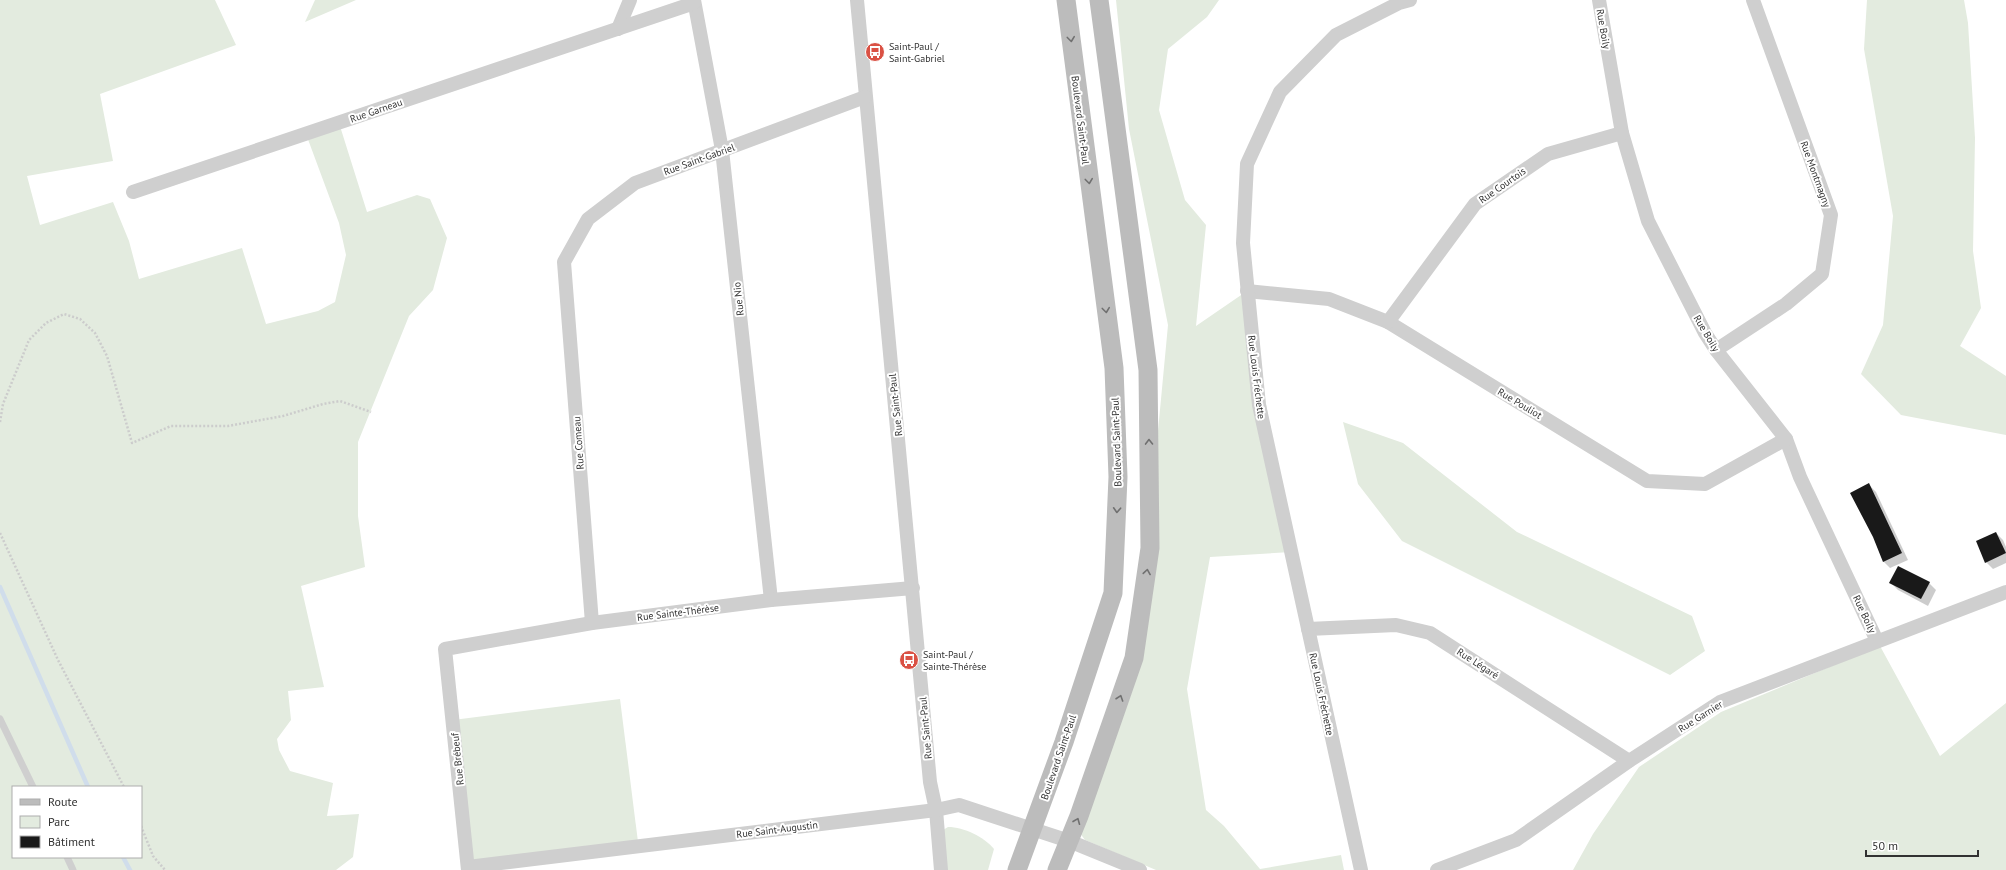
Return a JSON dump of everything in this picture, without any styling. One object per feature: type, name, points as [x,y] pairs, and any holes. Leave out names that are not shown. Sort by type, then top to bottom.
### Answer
[{"type":"main road","name":"Boulevard Saint-Paul","points":[[1016,870],[1064,742],[1113,593],[1118,477],[1114,368],[1066,0]]},
{"type":"main road","points":[[1057,870],[1075,844],[1134,658],[1150,548],[1148,370],[1099,0]]},
{"type":"street","points":[[618,29],[630,0]]},
{"type":"street","name":"Rue Saint-Paul","points":[[857,0],[930,782],[936,810]]},
{"type":"street","name":"Rue Louis Fréchette","points":[[1361,870],[1259,405],[1243,243],[1247,164],[1280,92],[1336,35],[1399,3],[1410,0]]},
{"type":"street","name":"Rue Boily","points":[[1599,0],[1622,133],[1648,221],[1705,332],[1716,350],[1786,439],[1800,477],[1877,641]]},
{"type":"street","name":"Rue Montmagny","points":[[1716,350],[1786,304],[1822,274],[1831,215],[1753,0]]},
{"type":"street","name":"Rue Garneau","points":[[134,192],[694,2]]},
{"type":"street","name":"Rue Nio","points":[[694,2],[722,150],[771,600]]},
{"type":"street","name":"Rue Saint-Gabriel","points":[[564,262],[588,219],[635,182],[865,97]]},
{"type":"street","name":"Rue Courtois","points":[[1388,322],[1475,204],[1548,154],[1622,133]]},
{"type":"street","name":"Rue Comeau","points":[[564,262],[592,623]]},
{"type":"street","name":"Rue Pouliot","points":[[1247,291],[1329,299],[1388,322],[1647,481],[1705,484],[1786,439]]},
{"type":"street","name":"Rue Sainte-Thérèse","points":[[445,649],[592,623],[771,600],[913,588]]},
{"type":"street","name":"Rue Garnier","points":[[1437,870],[1516,840],[1629,761],[1720,702],[2006,592]]},
{"type":"street","name":"Rue Légaré","points":[[1308,629],[1396,625],[1430,633],[1629,761]]},
{"type":"street","name":"Rue Brébeuf","points":[[445,649],[468,868]]},
{"type":"street","name":"Rue Saint-Augustin","points":[[468,868],[936,810],[959,805],[1075,844]]},
{"type":"street","points":[[936,810],[941,870]]},
{"type":"street","points":[[1075,844],[1140,870]]},
{"type":"lane","points":[[0,719],[33,786]]},
{"type":"lane","points":[[67,858],[73,870]]},
{"type":"path","points":[[0,422],[3,404],[29,340],[46,323],[64,314],[80,318],[95,333],[107,356],[132,443],[171,426],[228,426],[283,416],[323,404],[340,401],[372,412]]},
{"type":"path","points":[[0,533],[58,660],[123,786]]},
{"type":"path","points":[[142,828],[153,856],[164,870]]},
{"type":"green space","points":[[0,0],[215,0],[236,45],[100,94],[113,161],[27,176],[40,225],[113,202],[129,241],[139,279],[242,248],[266,324],[318,311],[335,302],[346,255],[339,223],[306,134],[339,123],[367,212],[417,195],[430,199],[447,238],[433,290],[409,316],[358,442],[358,516],[365,567],[301,586],[324,687],[288,691],[291,720],[277,739],[279,750],[290,771],[333,783],[327,816],[359,814],[353,857],[336,870],[0,870],[0,722],[32,786],[12,786],[12,858],[142,858],[142,786],[33,786],[0,719]]},
{"type":"green space","points":[[315,0],[356,0],[305,22]]},
{"type":"green space","points":[[1116,0],[1219,0],[1207,17],[1168,49],[1159,110],[1185,200],[1206,225],[1196,326],[1247,291],[1291,552],[1210,557],[1187,689],[1206,810],[1224,826],[1260,869],[1341,855],[1344,870],[1156,870],[1085,840],[1077,829],[1151,585],[1159,515],[1156,452],[1168,325],[1129,129]]},
{"type":"green space","points":[[1867,0],[1964,0],[1968,23],[1975,138],[1973,251],[1981,308],[1960,346],[2006,376],[2006,435],[1901,415],[1861,374],[1883,325],[1893,216],[1864,49]]},
{"type":"green space","points":[[1343,422],[1403,443],[1517,532],[1692,616],[1705,651],[1670,675],[1402,541],[1358,484]]},
{"type":"green space","points":[[1880,646],[1940,756],[2006,703],[2006,870],[1573,870],[1593,834],[1639,767],[1721,712]]},
{"type":"green space","points":[[620,699],[639,850],[474,870],[453,720]]},
{"type":"green space","points":[[948,827],[954,827],[967,831],[985,840],[994,849],[988,870],[941,870],[943,830]]},
{"type":"building","points":[[1869,483],[1902,553],[1883,562],[1873,537],[1850,493]]},
{"type":"building","points":[[1996,532],[2006,553],[1985,563],[1976,541]]},
{"type":"building","points":[[1898,566],[1930,582],[1921,599],[1889,583]]},
{"type":"waterway","points":[[0,587],[88,786]]},
{"type":"waterway","points":[[124,858],[130,870]]},
{"type":"place","name":"Saint-Paul / Saint-Gabriel","points":[[875,52]]},
{"type":"place","name":"Saint-Paul / Sainte-Thérèse","points":[[909,660]]}]
